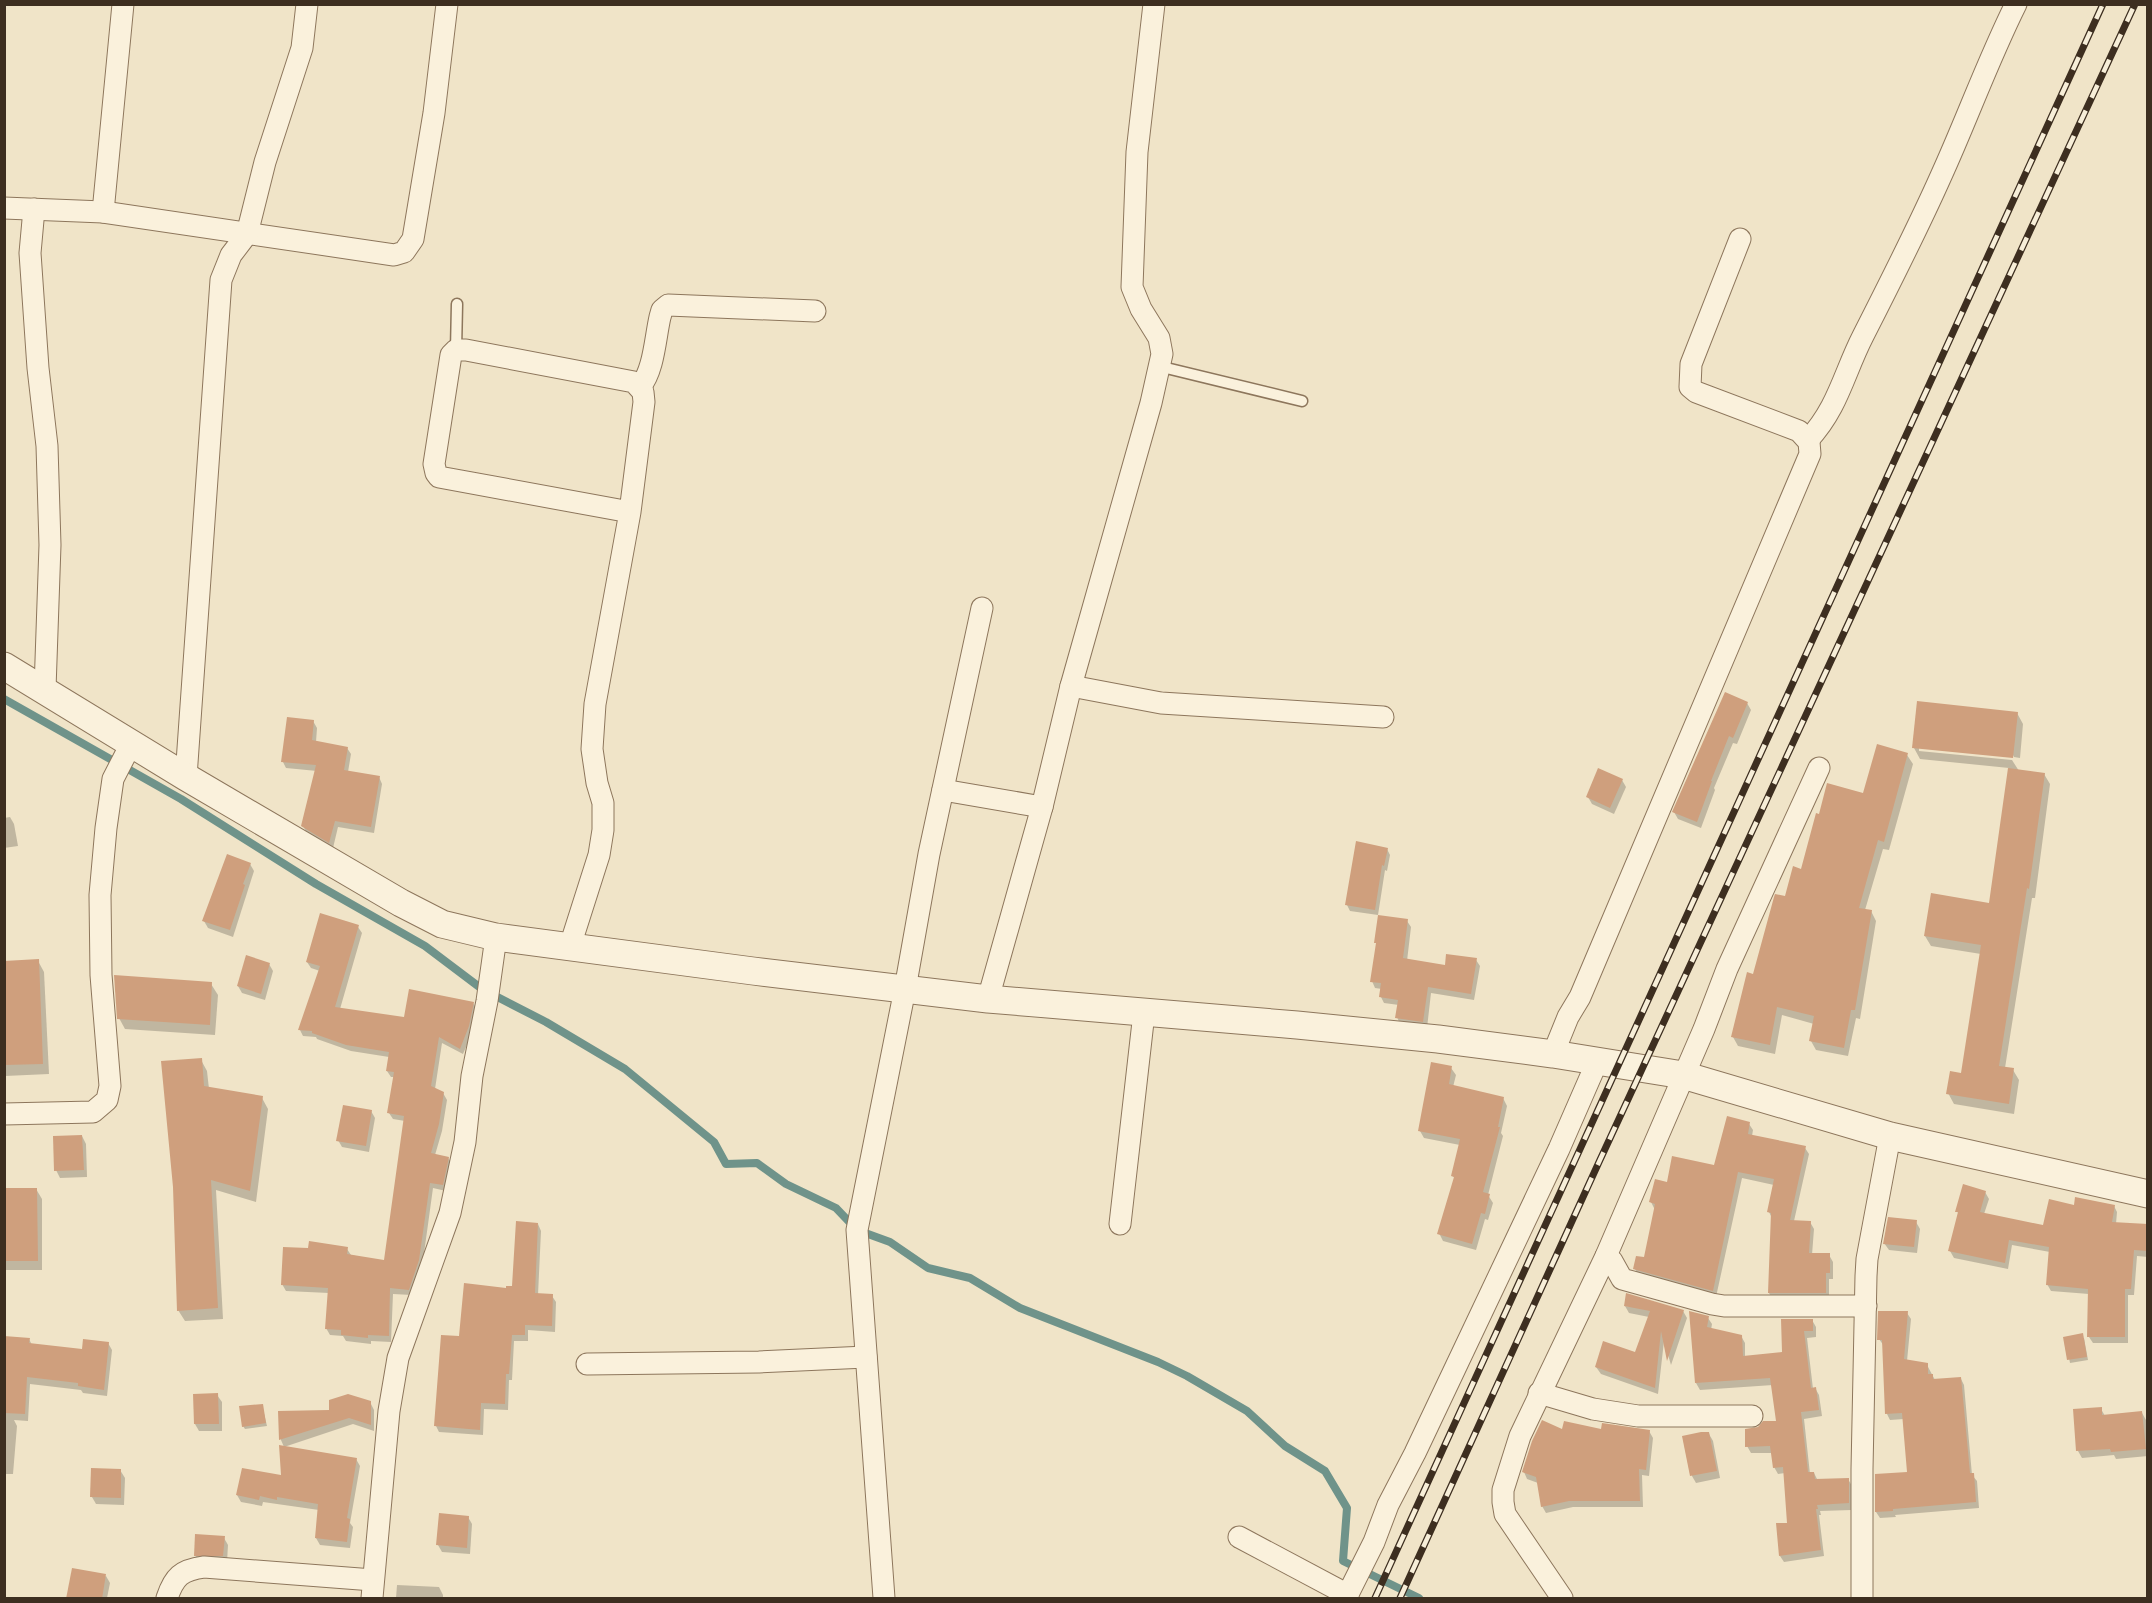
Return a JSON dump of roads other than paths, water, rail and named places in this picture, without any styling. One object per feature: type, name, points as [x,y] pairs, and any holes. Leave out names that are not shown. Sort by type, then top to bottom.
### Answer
[{"type":"street","points":[[103,212],[123,4]]},
{"type":"street","points":[[186,777],[221,280],[231,255],[247,234],[268,152],[302,48],[307,4]]},
{"type":"street","points":[[4,208],[103,212],[394,255],[404,252],[413,239],[434,113],[447,4]]},
{"type":"street","points":[[988,999],[1042,807],[1071,686],[1151,403],[1162,354],[1158,338],[1141,309],[1132,287],[1137,152],[1154,4]]},
{"type":"street","points":[[1808,440],[1822,424],[1840,390],[1862,338],[1941,175],[1996,45],[2016,4]]},
{"type":"street","points":[[34,209],[30,253],[46,446],[50,545],[45,689]]},
{"type":"street","points":[[1553,1053],[1568,1017],[1580,996],[1810,454],[1808,440],[1799,430],[1696,392],[1690,387],[1691,364],[1740,239]]},
{"type":"street","points":[[640,387],[645,382],[649,369],[662,310],[668,305],[815,311]]},
{"type":"street","points":[[570,946],[599,855],[603,830],[603,803],[597,783],[592,749],[595,704],[630,512],[644,402],[643,392],[634,382],[466,350],[456,350],[451,355],[434,464],[435,473],[439,477],[630,512]]},
{"type":"street","points":[[884,1599],[857,1230],[943,790],[982,608]]},
{"type":"street","points":[[4,666],[45,689],[129,749],[186,777],[442,924],[496,937],[988,999],[1344,1029],[1553,1053],[1683,1075],[1890,1136],[2148,1194]]},
{"type":"street","points":[[1071,686],[1161,703],[1383,717]]},
{"type":"street","points":[[4,1114],[93,1112],[107,1100],[110,1086],[101,975],[100,895],[113,779],[129,749]]},
{"type":"street","points":[[1562,1599],[1505,1514],[1503,1490],[1520,1436],[1606,1256],[1704,1029],[1727,969],[1819,768]]},
{"type":"street","points":[[943,790],[1042,807]]},
{"type":"street","points":[[167,1599],[172,1584],[180,1574],[191,1569],[204,1568],[373,1589],[389,1411],[398,1358],[450,1213],[465,1142],[472,1076],[487,1001],[496,937]]},
{"type":"street","points":[[1119,1224],[1144,1013]]},
{"type":"street","points":[[1239,1538],[1349,1593],[1374,1542],[1388,1505],[1554,1159],[1597,1062]]},
{"type":"street","points":[[1862,1599],[1867,1260],[1890,1136]]},
{"type":"street","points":[[1606,1256],[1612,1261],[1622,1279],[1712,1304],[1724,1306],[1866,1306]]},
{"type":"street","points":[[587,1364],[759,1362],[866,1356]]},
{"type":"street","points":[[1539,1393],[1593,1409],[1638,1416],[1752,1416]]},
{"type":"lane","points":[[456,350],[457,304]]},
{"type":"lane","points":[[1158,366],[1302,400]]},
{"type":"waterway","points":[[4,699],[181,799],[316,884],[425,946],[482,989],[546,1022],[625,1069],[714,1142],[726,1164],[757,1163],[786,1184],[836,1208],[857,1230],[890,1242],[928,1268],[970,1278],[1020,1308],[1158,1362],[1247,1411],[1285,1446],[1325,1471],[1347,1508],[1343,1561],[1419,1598]]},
{"type":"railway","points":[[1375,1598],[2103,4]]},
{"type":"railway","points":[[1400,1598],[1599,1162],[2135,4]]}]
